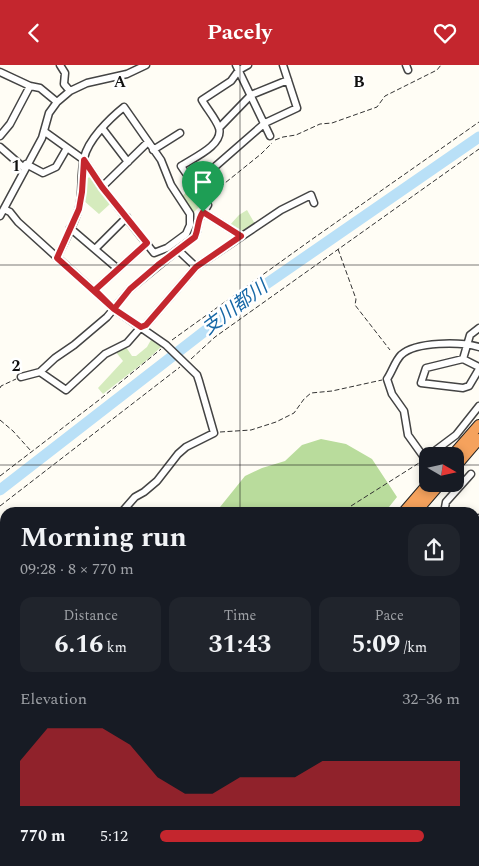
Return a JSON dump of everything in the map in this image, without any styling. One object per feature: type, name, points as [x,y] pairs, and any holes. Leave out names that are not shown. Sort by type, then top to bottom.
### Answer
[{"type":"highway","points":[[460,447],[479,425]]},
{"type":"highway","points":[[464,456],[479,439]]},
{"type":"highway","points":[[408,507],[420,493]]},
{"type":"highway","points":[[421,507],[433,493]]},
{"type":"street","points":[[60,65],[65,73],[64,84],[70,91]]},
{"type":"street","points":[[126,507],[135,497],[144,493],[157,481],[178,454],[186,447],[214,433],[197,375],[166,345],[114,309],[57,258],[10,212],[2,212],[45,132],[49,113],[57,101],[70,91],[87,83],[127,74],[146,65]]},
{"type":"street","points":[[238,67],[248,65]]},
{"type":"street","points":[[238,67],[231,81],[202,101],[219,128],[219,138],[214,145],[181,165],[194,185],[265,123],[297,108],[283,65]]},
{"type":"street","points":[[238,67],[270,136]]},
{"type":"street","points":[[0,72],[30,86],[40,88],[57,101]]},
{"type":"street","points":[[219,128],[251,95],[288,80]]},
{"type":"street","points":[[0,137],[10,124],[30,86]]},
{"type":"street","points":[[45,132],[84,160],[102,187],[154,253],[167,248],[186,234],[190,225],[190,214],[171,185],[161,160],[124,107],[102,128],[87,151],[84,160],[79,209],[57,258]]},
{"type":"street","points":[[102,128],[128,162]]},
{"type":"street","points":[[153,150],[180,133]]},
{"type":"street","points":[[102,187],[148,142]]},
{"type":"street","points":[[0,147],[26,166],[43,173],[56,167],[67,148]]},
{"type":"street","points":[[40,372],[66,390],[104,354],[127,343],[141,327],[146,325],[196,267],[281,210],[311,195],[314,203]]},
{"type":"street","points":[[21,377],[40,372],[55,358],[74,345],[107,317],[130,289],[195,237],[198,231],[198,220],[208,205]]},
{"type":"street","points":[[203,212],[241,236]]},
{"type":"street","points":[[95,249],[127,217]]},
{"type":"street","points":[[70,228],[118,269]]},
{"type":"street","points":[[95,290],[147,243]]},
{"type":"street","points":[[178,250],[196,267]]},
{"type":"street","points":[[463,359],[466,343],[470,335],[479,329]]},
{"type":"street","points":[[419,449],[408,435],[404,411],[392,394],[387,379],[401,355],[413,349],[451,343],[466,343],[479,347]]},
{"type":"street","points":[[463,359],[479,368],[468,386],[463,388],[421,383],[426,368],[463,359]]},
{"type":"street","points":[[442,447],[456,435],[479,406]]},
{"type":"street","points":[[445,507],[446,502],[471,474]]},
{"type":"path","points":[[208,205],[220,187],[262,154],[274,141],[296,135],[320,124],[332,123],[377,107],[385,96],[437,70],[441,65]]},
{"type":"path","points":[[0,476],[99,400],[166,345],[479,122]]},
{"type":"path","points":[[0,506],[185,363],[215,337],[479,149]]},
{"type":"path","points":[[337,249],[356,299],[355,305],[390,350]]},
{"type":"path","points":[[0,389],[11,380],[21,377]]},
{"type":"path","points":[[214,433],[251,429],[276,422],[294,413],[304,399],[312,393],[332,391],[387,379]]},
{"type":"path","points":[[0,420],[13,431],[31,452]]},
{"type":"path","points":[[351,506],[419,464]]},
{"type":"green space","points":[[90,177],[110,204],[99,214],[83,200],[85,179]]},
{"type":"green space","points":[[195,186],[206,200],[193,213],[182,196]]},
{"type":"green space","points":[[247,210],[255,224],[242,231],[237,231],[229,226],[239,215]]},
{"type":"green space","points":[[152,338],[162,346],[103,394],[98,388],[123,361],[115,351],[126,347],[132,356],[136,356],[147,347]]},
{"type":"green space","points":[[321,439],[346,444],[372,459],[397,497],[389,507],[220,507],[245,476],[262,468],[285,461],[302,445]]},
{"type":"waterway","name":"支川都川","points":[[0,490],[259,289],[479,137]]},
{"type":"route","points":[[203,212],[198,220],[198,231],[195,237],[130,289],[114,309],[95,290],[147,243],[102,187],[84,160],[79,209],[57,258],[114,309],[141,327],[146,325],[196,267],[241,236],[203,212]]}]
